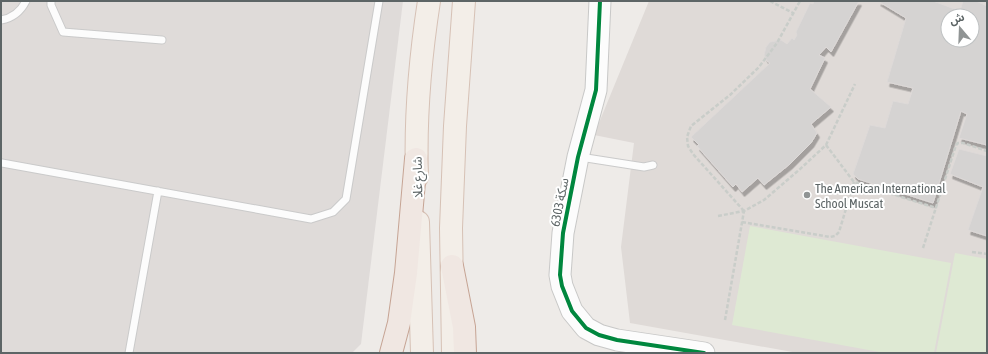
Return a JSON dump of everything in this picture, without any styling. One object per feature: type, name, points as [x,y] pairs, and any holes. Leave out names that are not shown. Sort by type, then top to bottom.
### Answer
[{"type":"highway","points":[[391,353],[400,316],[406,273],[416,159]]},
{"type":"highway","points":[[452,266],[464,327],[465,353]]},
{"type":"main road","name":"شارع غلا","points":[[422,353],[416,159],[423,40],[429,1]]},
{"type":"main road","points":[[453,353],[451,228],[455,126],[464,1]]},
{"type":"street","name":"سكة 6303","points":[[600,1],[596,90],[578,157],[563,233],[560,275],[565,296],[572,311],[586,328],[599,335],[617,340],[704,353]]},
{"type":"lane","points":[[1,20],[12,17],[22,8],[26,1]]},
{"type":"lane","points":[[51,1],[51,5],[63,32],[162,40]]},
{"type":"lane","points":[[2,163],[310,219],[333,212],[346,199],[379,1]]},
{"type":"lane","points":[[578,157],[644,167],[653,165]]},
{"type":"lane","points":[[129,353],[158,191]]},
{"type":"path","points":[[770,1],[793,13]]},
{"type":"path","points":[[744,211],[693,154],[688,146],[687,137],[692,126],[730,95],[759,67],[777,43],[800,1]]},
{"type":"path","points":[[718,216],[744,211],[764,200],[826,145],[855,84]]},
{"type":"path","points":[[923,248],[956,145],[958,143],[963,143],[987,151]]},
{"type":"path","points":[[826,145],[854,182],[936,208]]},
{"type":"path","points":[[742,222],[830,237],[835,236],[839,232],[854,182]]},
{"type":"path","points":[[725,320],[744,211]]},
{"type":"path","points":[[972,252],[987,254]]},
{"type":"shaded area","points":[[1,1],[403,1],[361,344],[352,353],[1,353]]},
{"type":"shaded area","name":"The American International School Muscat","points":[[649,1],[987,1],[987,353],[798,353],[630,323],[621,247],[634,143],[594,135]]},
{"type":"green space","points":[[750,226],[951,263],[934,353],[885,353],[732,325]]},
{"type":"green space","points":[[955,253],[987,259],[987,353],[936,353]]},
{"type":"building","points":[[814,1],[859,1],[831,52],[826,47],[819,55],[825,58],[810,89],[831,107],[811,124],[817,133],[811,143],[790,164],[764,185],[758,178],[742,192],[736,184],[733,187],[691,137],[770,63],[764,55],[766,47],[770,42],[781,40],[787,44],[792,38],[794,40],[797,35],[796,32],[810,3],[813,4]]},
{"type":"building","points":[[878,1],[933,1],[952,8],[940,8],[940,48],[980,48],[980,8],[961,8],[963,1],[976,1],[987,6],[987,145],[959,138],[967,114],[961,111],[933,203],[858,179],[853,174],[870,125],[885,128],[893,101],[908,104],[913,88],[887,82],[906,18]]},
{"type":"building","points":[[959,149],[987,156],[987,236],[968,230],[983,187],[950,174]]},
{"type":"cycle path","points":[[600,1],[596,90],[578,157],[563,233],[560,275],[562,286],[572,311],[586,328],[599,335],[617,340],[704,353]]},
{"type":"place","name":"The American International School Muscat","points":[[807,195]]}]
